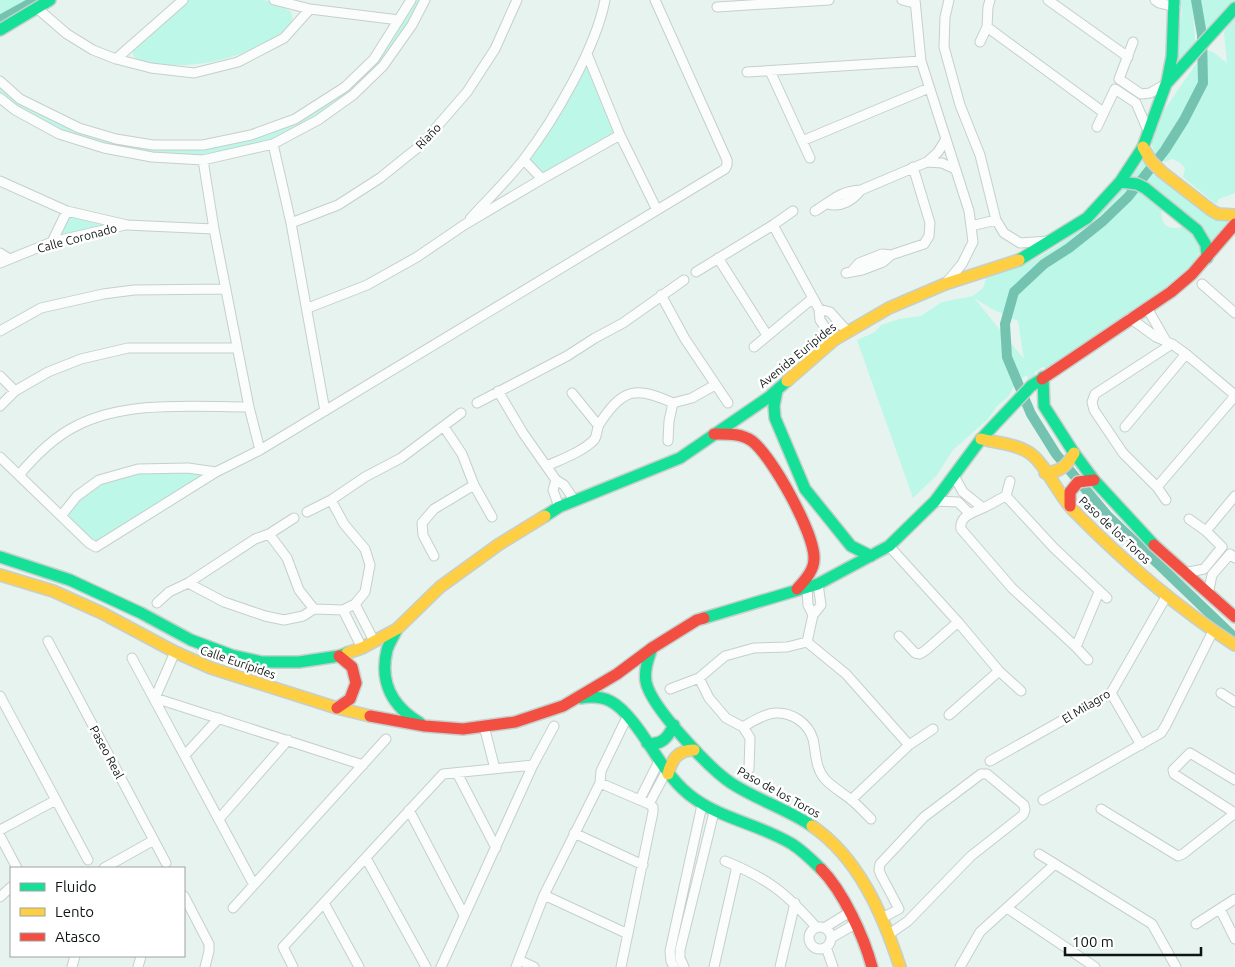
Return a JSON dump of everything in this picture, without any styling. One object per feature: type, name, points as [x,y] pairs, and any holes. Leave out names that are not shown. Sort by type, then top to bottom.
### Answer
[{"type":"street","points":[[0,30],[38,9],[50,0]]},
{"type":"street","points":[[116,59],[183,0]]},
{"type":"street","points":[[274,0],[310,9],[399,20]]},
{"type":"street","points":[[0,81],[20,99],[79,128],[116,139],[153,145],[203,145],[252,136],[295,119],[345,87],[374,59],[410,0]]},
{"type":"street","points":[[0,98],[15,110],[59,134],[104,148],[152,157],[204,160],[272,144],[318,120],[353,95],[383,66],[412,25],[425,0]]},
{"type":"street","name":"Riaño","points":[[291,224],[338,204],[380,178],[422,145],[467,92],[495,49],[517,0]]},
{"type":"street","points":[[464,225],[524,160],[554,114],[586,54],[604,4],[611,0]]},
{"type":"street","points":[[0,457],[89,543],[96,547],[216,472],[260,450],[725,169],[727,165],[655,0]]},
{"type":"street","points":[[717,7],[829,0]]},
{"type":"street","points":[[902,0],[915,1],[921,61],[969,211],[973,242],[962,264],[945,284]]},
{"type":"street","points":[[949,0],[945,17],[944,47],[960,105],[980,155],[996,220],[1004,234],[1020,243],[1051,240]]},
{"type":"street","points":[[980,42],[987,27],[990,0]]},
{"type":"street","points":[[1048,0],[1128,57]]},
{"type":"street","points":[[1133,42],[1119,79],[1141,94],[1150,93],[1166,84],[1172,56],[1174,3],[1159,4],[1154,0]]},
{"type":"street","name":"Avenida Euripides","points":[[397,630],[440,588],[498,545],[558,507],[680,458],[777,390],[834,340],[889,308],[945,284],[1018,260],[1088,218],[1120,182],[1143,147],[1150,133],[1166,84],[1235,8]]},
{"type":"street","points":[[38,9],[67,34],[93,50],[116,59],[151,68],[194,73],[238,62],[284,38],[310,9]]},
{"type":"street","points":[[987,27],[1103,112]]},
{"type":"street","points":[[586,54],[620,135],[657,210]]},
{"type":"street","points":[[747,72],[921,61]]},
{"type":"street","points":[[770,71],[810,158]]},
{"type":"street","points":[[802,141],[929,88]]},
{"type":"street","points":[[1097,127],[1115,89],[1136,103],[1150,133]]},
{"type":"street","points":[[1136,103],[1141,94]]},
{"type":"street","points":[[308,308],[367,285],[417,257],[464,225],[620,135]]},
{"type":"street","points":[[815,211],[828,204],[831,199],[850,190],[861,190],[927,162],[938,152],[946,139]]},
{"type":"street","points":[[272,144],[308,308],[325,410]]},
{"type":"street","points":[[1143,147],[1151,161],[1161,172],[1211,210],[1235,223]]},
{"type":"street","points":[[204,160],[214,229],[249,407],[260,450]]},
{"type":"street","points":[[524,160],[542,179]]},
{"type":"street","points":[[927,162],[942,163],[955,169]]},
{"type":"street","points":[[849,272],[862,270],[883,262],[891,255],[924,244],[929,236],[930,223],[913,168]]},
{"type":"street","points":[[0,181],[66,211],[127,225],[214,229]]},
{"type":"street","points":[[1120,182],[1141,186],[1197,230],[1206,245],[1207,258]]},
{"type":"street","points":[[52,242],[66,211]]},
{"type":"street","points":[[696,272],[793,211]]},
{"type":"street","points":[[971,226],[996,220]]},
{"type":"street","name":"Calle Eurípides","points":[[0,575],[53,591],[102,612],[175,652],[211,668],[337,708],[377,718],[425,726],[463,729],[515,722],[563,706],[580,698],[652,648],[697,620],[807,587],[889,546],[934,501],[981,439],[1031,386],[1171,292],[1207,258],[1235,223]]},
{"type":"street","name":"Calle Coronado","points":[[4,261],[52,242],[127,225]]},
{"type":"street","points":[[773,225],[813,298],[820,320],[834,340]]},
{"type":"street","points":[[0,253],[4,261]]},
{"type":"street","points":[[718,258],[767,335]]},
{"type":"street","points":[[477,403],[567,356],[623,323],[684,280]]},
{"type":"street","points":[[1202,284],[1235,313]]},
{"type":"street","points":[[0,331],[42,308],[103,294],[134,290],[226,289]]},
{"type":"street","points":[[661,295],[685,339],[728,403]]},
{"type":"street","points":[[754,347],[813,298]]},
{"type":"street","points":[[1147,308],[1169,343]]},
{"type":"street","points":[[818,310],[830,312],[848,332]]},
{"type":"street","points":[[1130,318],[1156,337],[1186,354],[1235,395],[1157,487]]},
{"type":"street","points":[[1166,500],[1157,487],[1123,453],[1094,410],[1092,402],[1096,394],[1169,343]]},
{"type":"street","points":[[0,406],[15,391],[48,372],[81,359],[128,348],[237,348]]},
{"type":"street","points":[[1125,427],[1186,354]]},
{"type":"street","points":[[0,376],[15,391]]},
{"type":"street","points":[[1044,378],[1044,406],[1074,454],[1094,480],[1138,530],[1235,617]]},
{"type":"street","points":[[547,466],[588,445],[596,438],[598,425],[618,399],[635,391],[653,394],[673,403],[692,398],[714,384]]},
{"type":"street","points":[[777,390],[774,406],[775,418],[794,468],[806,489],[851,546],[871,556]]},
{"type":"street","points":[[498,391],[523,433],[556,480],[564,485],[575,501]]},
{"type":"street","points":[[572,393],[598,425]]},
{"type":"street","points":[[668,442],[669,421],[673,403]]},
{"type":"street","points":[[19,475],[41,450],[75,426],[109,412],[143,408],[249,407]]},
{"type":"street","points":[[307,512],[331,500],[365,477],[401,458],[461,413]]},
{"type":"street","points":[[444,427],[462,454],[474,485],[492,517]]},
{"type":"street","points":[[714,434],[738,434],[751,441],[766,458],[790,497],[812,543],[814,560],[808,577],[807,587],[808,605],[813,614],[807,642]]},
{"type":"street","name":"Paso de los Toros","points":[[981,439],[1022,448],[1034,456],[1045,474],[1070,506],[1109,546],[1167,596],[1213,631],[1235,645]]},
{"type":"street","points":[[1045,474],[1057,474],[1066,466],[1074,454]]},
{"type":"street","points":[[61,516],[77,496],[99,480],[130,471],[138,469],[188,468],[216,472]]},
{"type":"street","points":[[954,476],[963,492],[983,508]]},
{"type":"street","points":[[556,480],[553,490],[558,507]]},
{"type":"street","points":[[1070,506],[1070,492],[1078,482],[1094,480]]},
{"type":"street","points":[[1010,481],[1006,496],[970,514],[962,520],[961,529],[1012,588],[1088,660]]},
{"type":"street","points":[[434,556],[423,535],[422,523],[434,509],[474,485]]},
{"type":"street","points":[[1006,496],[1054,548],[1107,598]]},
{"type":"street","points":[[1206,531],[1235,496]]},
{"type":"street","points":[[188,583],[224,602],[265,616],[284,620],[303,616],[314,610],[342,610],[355,604],[365,592],[370,565],[365,549],[344,524],[331,500]]},
{"type":"street","points":[[934,501],[958,502],[970,514]]},
{"type":"street","points":[[157,602],[169,592],[188,583],[255,539],[269,534],[294,518]]},
{"type":"street","points":[[1184,573],[1204,569],[1222,547],[1206,531],[1189,519]]},
{"type":"street","points":[[269,534],[287,558],[299,590],[314,610]]},
{"type":"street","points":[[889,546],[958,622],[999,671],[1021,691]]},
{"type":"street","points":[[1208,594],[1212,575],[1233,556]]},
{"type":"street","name":"Calle Eurípides","points":[[0,557],[70,580],[141,613],[190,640],[231,655],[262,662],[299,662],[339,656],[362,648],[397,630]]},
{"type":"street","points":[[1076,647],[1099,592]]},
{"type":"street","name":"El Milagro","points":[[990,761],[1111,693],[1167,596]]},
{"type":"street","points":[[355,604],[374,641]]},
{"type":"street","points":[[342,610],[362,648]]},
{"type":"street","points":[[133,629],[141,613]]},
{"type":"street","points":[[899,636],[915,653],[920,654],[958,622]]},
{"type":"street","points":[[397,630],[387,650],[385,674],[391,696],[405,714],[425,726]]},
{"type":"street","points":[[1043,800],[1155,738],[1166,726],[1213,631]]},
{"type":"street","name":"Paseo Real","points":[[48,641],[166,863]]},
{"type":"street","points":[[670,689],[699,678],[725,656],[754,648],[787,647],[807,642]]},
{"type":"street","points":[[807,642],[846,674],[909,745]]},
{"type":"street","name":"Paso de los Toros","points":[[652,648],[645,674],[646,684],[649,692],[674,725],[694,750],[731,782],[806,822],[827,837],[840,850],[852,865],[882,918],[900,967]]},
{"type":"street","points":[[155,698],[175,652]]},
{"type":"street","points":[[337,708],[350,699],[356,683],[352,667],[339,656]]},
{"type":"street","points":[[132,658],[254,885]]},
{"type":"street","points":[[949,715],[999,671]]},
{"type":"street","points":[[699,678],[709,698],[726,718],[744,726],[750,738],[750,769]]},
{"type":"street","points":[[1111,693],[1141,745]]},
{"type":"street","points":[[1221,693],[1235,702]]},
{"type":"street","points":[[0,696],[88,860]]},
{"type":"street","points":[[580,698],[601,697],[614,702],[628,715],[667,773],[681,789],[702,805],[714,812],[788,842],[809,857],[832,880],[850,912],[868,951],[872,967]]},
{"type":"street","points":[[155,698],[363,764]]},
{"type":"street","points":[[744,726],[760,717],[775,713],[789,715],[800,720],[808,726],[819,771],[825,780],[852,800],[871,819]]},
{"type":"street","points":[[534,967],[518,964],[544,895],[600,783],[602,771],[628,715]]},
{"type":"street","points":[[185,755],[219,718]]},
{"type":"street","points":[[647,743],[655,745],[660,743],[671,732],[674,725]]},
{"type":"street","points":[[484,726],[495,769]]},
{"type":"street","points":[[441,967],[534,765],[554,726]]},
{"type":"street","points":[[852,800],[909,745],[933,728]]},
{"type":"street","points":[[233,908],[386,738]]},
{"type":"street","points":[[219,819],[288,740]]},
{"type":"street","points":[[649,804],[676,755],[685,750],[694,750]]},
{"type":"street","points":[[1102,809],[1178,856],[1235,813],[1174,774],[1173,770],[1190,753],[1235,780]]},
{"type":"street","points":[[640,799],[659,761]]},
{"type":"street","points":[[293,967],[283,947],[443,774],[534,765]]},
{"type":"street","points":[[457,773],[496,848]]},
{"type":"street","points":[[888,934],[908,921],[971,856],[1023,815],[1024,805],[987,774],[981,774],[924,817],[880,864],[879,870],[881,875],[908,921]]},
{"type":"street","points":[[600,783],[640,799],[653,807],[654,812],[621,967]]},
{"type":"street","points":[[0,830],[56,800]]},
{"type":"street","points":[[674,967],[670,951],[702,805]]},
{"type":"street","points":[[409,810],[464,915]]},
{"type":"street","points":[[684,967],[680,958],[680,950],[714,812]]},
{"type":"street","points":[[574,833],[643,865]]},
{"type":"street","points":[[0,836],[16,867]]},
{"type":"street","points":[[106,867],[154,840]]},
{"type":"street","points":[[1039,854],[1152,924],[1176,967]]},
{"type":"street","points":[[366,858],[426,967]]},
{"type":"street","points":[[725,861],[775,886],[795,902],[821,928],[828,930],[831,938]]},
{"type":"street","points":[[971,967],[961,964],[980,932],[1054,864]]},
{"type":"street","points":[[714,967],[737,866]]},
{"type":"street","points":[[0,897],[10,888]]},
{"type":"street","points":[[544,895],[628,934]]},
{"type":"street","points":[[1196,924],[1235,899]]},
{"type":"street","points":[[185,901],[209,944],[205,967]]},
{"type":"street","points":[[780,967],[795,902]]},
{"type":"street","points":[[324,903],[359,967]]},
{"type":"street","points":[[882,918],[899,908]]},
{"type":"street","points":[[1007,908],[1095,967]]},
{"type":"street","points":[[1220,908],[1235,938]]},
{"type":"street","points":[[850,912],[811,932],[810,943],[819,949],[826,947],[831,938],[855,924]]},
{"type":"street","points":[[826,947],[833,967]]},
{"type":"green space","points":[[0,0],[36,0],[0,23]]},
{"type":"green space","points":[[189,0],[264,0],[278,4],[291,12],[292,18],[287,28],[274,38],[246,52],[217,61],[202,64],[171,65],[156,64],[134,57],[132,50]]},
{"type":"green space","points":[[411,0],[425,0],[412,25],[353,95],[273,144],[204,160],[152,157],[59,134],[0,98],[0,81],[20,99],[116,139],[203,145],[295,119],[345,87],[374,59]]},
{"type":"green space","points":[[1180,0],[1192,0],[1196,50],[1174,68],[1182,12]]},
{"type":"green space","points":[[1200,0],[1235,0],[1235,6],[1209,41],[1203,19]]},
{"type":"green space","points":[[1235,17],[1235,193],[1219,199],[1216,204],[1183,177],[1185,168],[1179,162],[1172,159],[1165,162],[1154,153],[1151,140],[1164,110],[1206,50],[1213,52],[1227,63],[1224,32]]},
{"type":"green space","points":[[587,54],[620,135],[542,179],[524,160]]},
{"type":"green space","points":[[1145,155],[1164,175],[1234,218],[1212,246],[1200,226],[1144,180],[1129,178],[1140,166]]},
{"type":"green space","points":[[1121,187],[1139,188],[1162,207],[1163,223],[1166,226],[1179,228],[1185,226],[1196,238],[1199,248],[1197,259],[1189,272],[1048,369],[1043,367],[1035,372],[1033,379],[1029,382],[1027,375],[1017,381],[1008,397],[997,406],[988,419],[953,450],[937,475],[913,498],[857,340],[875,332],[881,325],[899,319],[921,316],[942,302],[973,296],[983,288],[987,276],[1017,268],[1050,251],[1088,222]],"holes":[[[974,298],[1018,321],[1024,359]]]},
{"type":"green space","points":[[67,211],[127,225],[52,242]]},
{"type":"green space","points":[[138,469],[216,472],[96,547],[61,516],[99,480]]},
{"type":"waterway","points":[[0,20],[36,0]]},
{"type":"waterway","points":[[1196,0],[1202,35],[1203,83],[1184,120],[1165,150],[1128,197],[1103,221],[1069,248],[1044,264],[1014,292],[1005,324],[1007,357],[1031,414],[1056,454],[1107,515],[1235,638]]},
{"type":"traffic: fast","points":[[0,30],[50,0]]},
{"type":"traffic: fast","points":[[1167,82],[1172,56],[1174,0]]},
{"type":"traffic: fast","points":[[1019,260],[1087,218],[1120,182],[1143,147],[1166,84],[1235,8]]},
{"type":"traffic: fast","points":[[1120,182],[1137,184],[1145,188],[1197,230],[1206,245],[1207,258]]},
{"type":"traffic: fast","points":[[1043,377],[1044,406],[1074,453],[1094,480],[1154,545]]},
{"type":"traffic: fast","points":[[704,618],[818,584],[889,546],[935,501],[981,439],[1031,386],[1042,379]]},
{"type":"traffic: fast","points":[[545,516],[559,507],[680,458],[769,397],[787,381]]},
{"type":"traffic: fast","points":[[777,390],[774,406],[775,418],[805,489],[851,546],[871,556]]},
{"type":"traffic: fast","points":[[0,557],[70,580],[141,613],[191,640],[231,655],[262,662],[299,662],[347,653]]},
{"type":"traffic: fast","points":[[397,629],[387,650],[385,662],[387,683],[390,693],[396,702],[420,723]]},
{"type":"traffic: fast","points":[[652,648],[646,669],[646,682],[658,706],[682,736],[709,764],[731,783],[812,826]]},
{"type":"traffic: fast","points":[[581,698],[598,697],[617,705],[641,732],[676,783],[695,799],[718,812],[780,837],[804,853],[821,869]]},
{"type":"traffic: fast","points":[[647,743],[661,742],[674,725]]},
{"type":"traffic: slow","points":[[1143,147],[1151,161],[1162,172],[1211,210],[1218,214],[1235,215]]},
{"type":"traffic: slow","points":[[787,381],[834,340],[889,308],[945,284],[1019,260]]},
{"type":"traffic: slow","points":[[981,439],[1014,446],[1031,454],[1072,509],[1110,546],[1170,598],[1235,645]]},
{"type":"traffic: slow","points":[[1045,473],[1062,468],[1074,453]]},
{"type":"traffic: slow","points":[[347,653],[362,648],[397,629],[440,587],[498,545],[545,516]]},
{"type":"traffic: slow","points":[[0,575],[53,591],[102,613],[175,652],[211,668],[337,708],[370,716]]},
{"type":"traffic: slow","points":[[668,774],[676,756],[688,750],[694,750]]},
{"type":"traffic: slow","points":[[812,826],[829,839],[856,871],[877,908],[900,967]]},
{"type":"traffic: jam","points":[[1042,379],[1171,292],[1192,274],[1235,224]]},
{"type":"traffic: jam","points":[[714,434],[738,435],[752,441],[770,462],[791,496],[808,532],[814,559],[810,572],[797,589]]},
{"type":"traffic: jam","points":[[1070,506],[1070,492],[1078,482],[1094,480]]},
{"type":"traffic: jam","points":[[1154,545],[1235,617]]},
{"type":"traffic: jam","points":[[370,716],[425,726],[463,729],[515,722],[563,706],[617,674],[652,648],[697,620],[704,618]]},
{"type":"traffic: jam","points":[[337,708],[350,699],[356,683],[352,667],[339,656]]},
{"type":"traffic: jam","points":[[821,869],[837,889],[852,915],[864,942],[872,967]]}]
